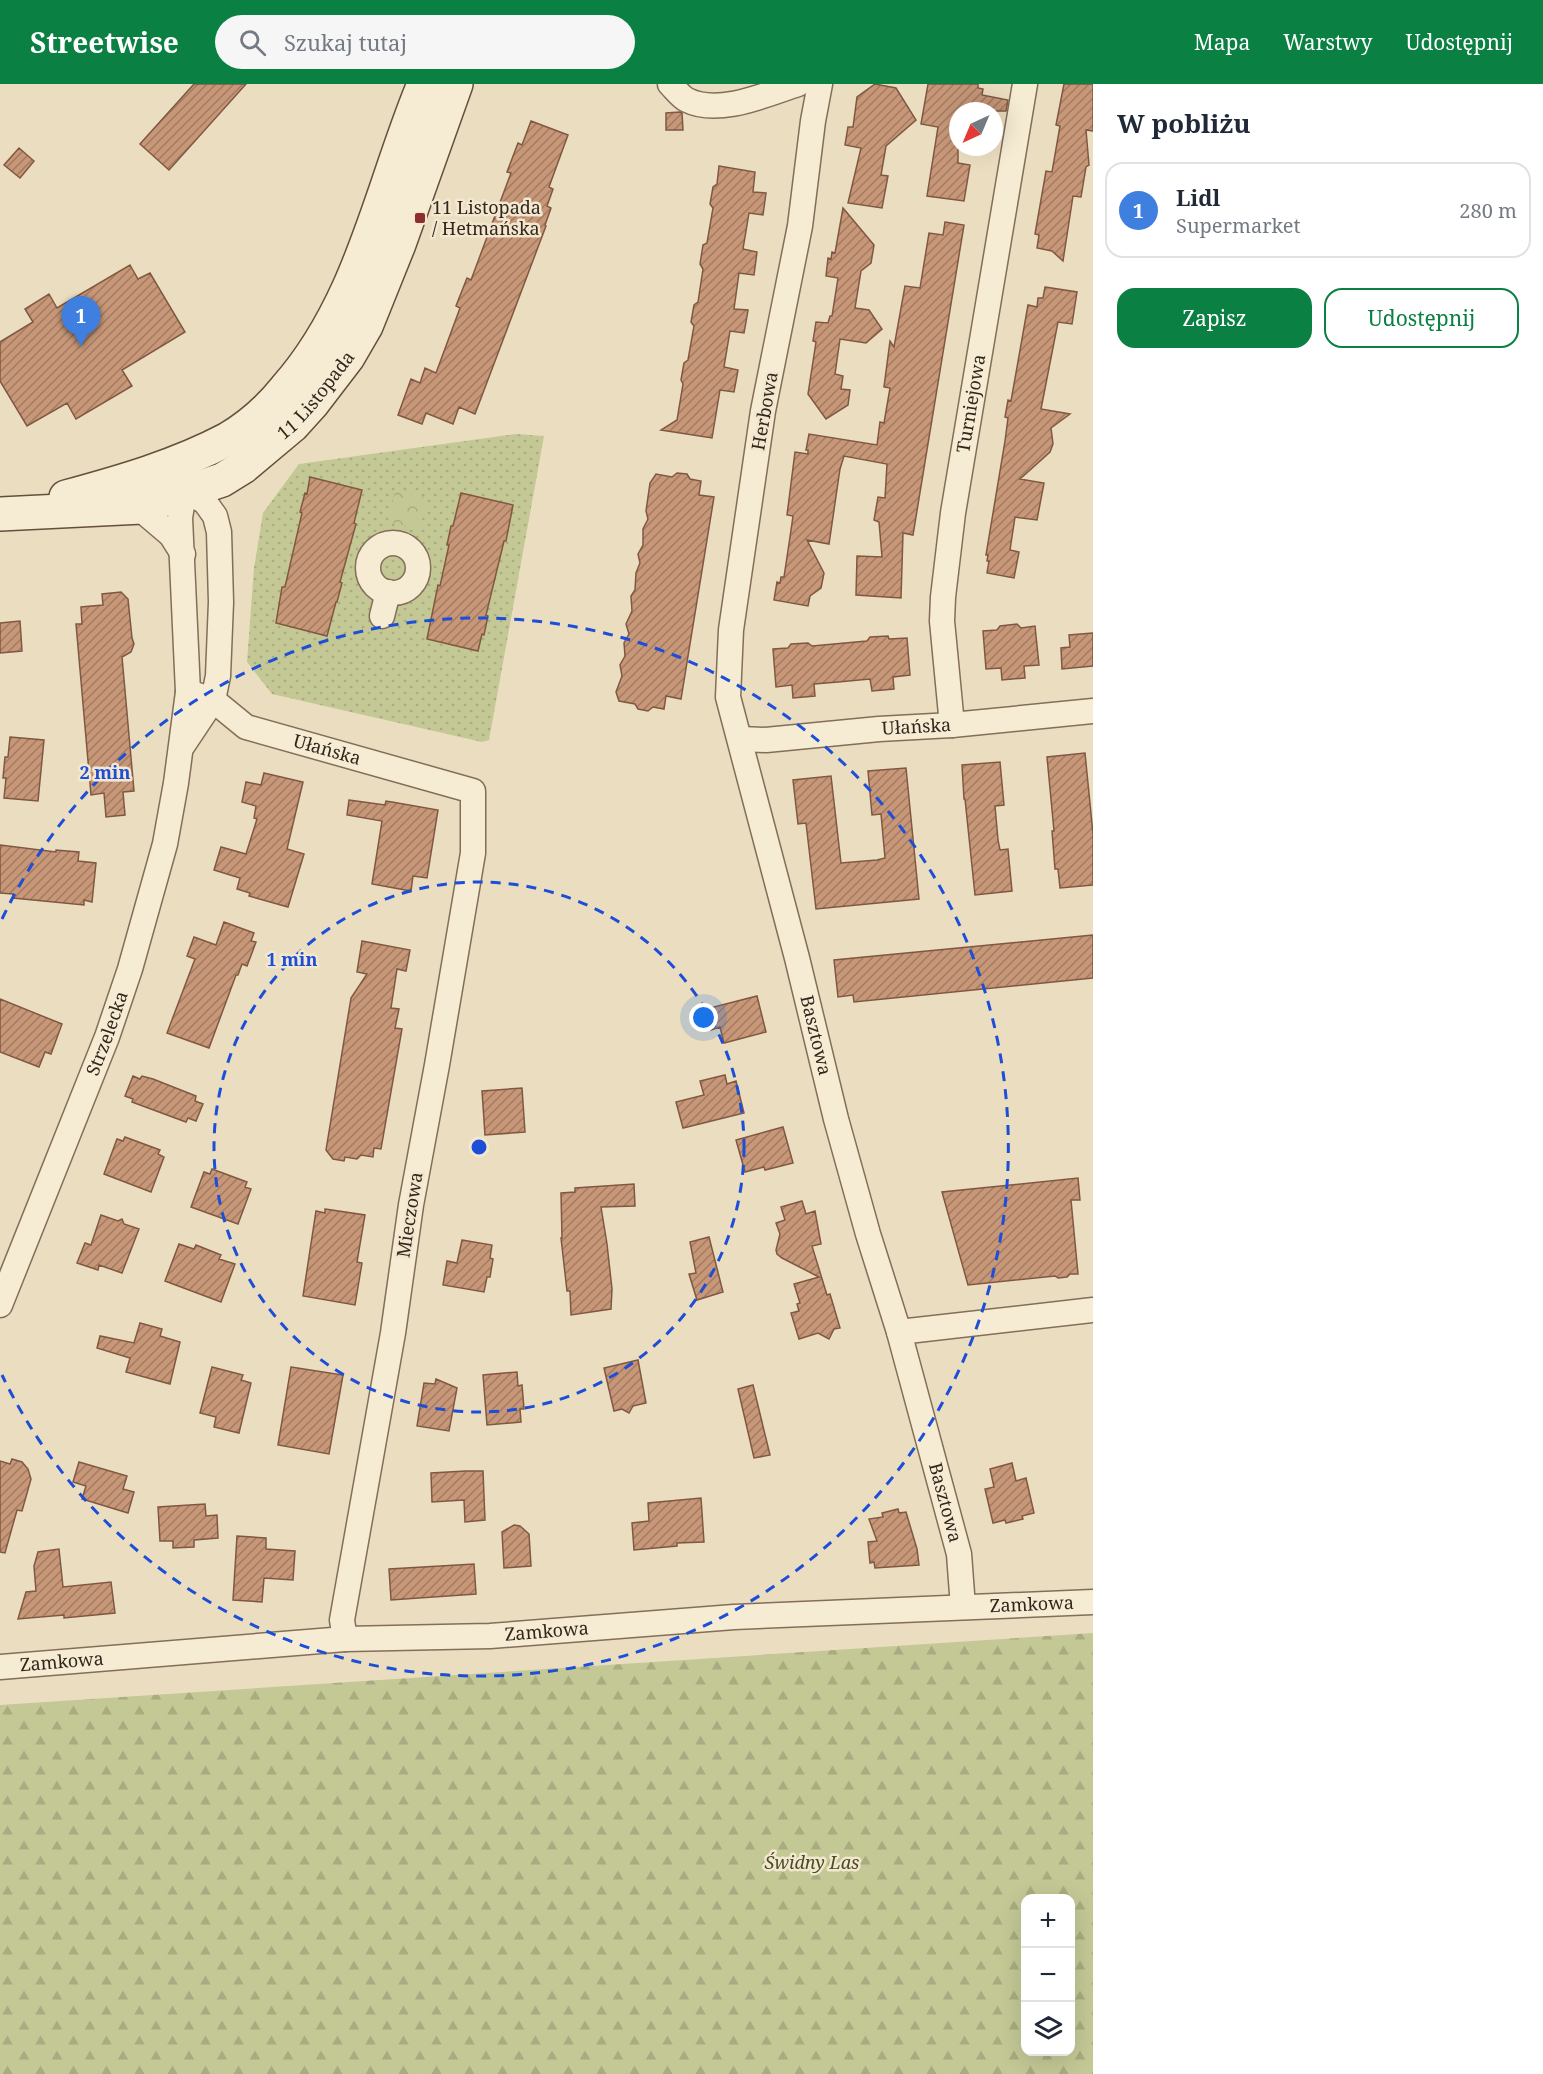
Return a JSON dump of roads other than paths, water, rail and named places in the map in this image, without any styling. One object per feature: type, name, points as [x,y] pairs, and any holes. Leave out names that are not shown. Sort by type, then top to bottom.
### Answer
[{"type":"street","name":"11 Listopada","points":[[5,513],[129,480],[176,463],[229,438],[252,422],[276,400],[311,359],[356,275],[424,84]]},
{"type":"street","name":"11 Listopada","points":[[5,513],[138,507],[188,492],[222,480],[243,467],[293,425],[348,357],[366,326],[399,244],[456,84]]},
{"type":"street","points":[[669,84],[687,100],[716,106],[742,101],[798,84]]},
{"type":"street","name":"Herbowa","points":[[740,739],[729,698],[731,630],[763,411],[800,226],[820,84]]},
{"type":"street","name":"Turniejowa","points":[[952,725],[942,621],[943,597],[955,502],[1025,84]]},
{"type":"street","points":[[176,463],[188,492]]},
{"type":"street","name":"Strzelecka","points":[[180,749],[213,700],[218,676],[221,602],[219,532],[222,501],[229,486],[243,467]]},
{"type":"street","name":"Strzelecka","points":[[0,1305],[102,1048],[130,969],[165,844],[188,692],[180,518],[183,499],[188,492],[211,508],[219,532]]},
{"type":"street","points":[[138,507],[171,536],[183,554]]},
{"type":"street","points":[[382,616],[388,592]]},
{"type":"street","name":"Ułańska","points":[[188,692],[213,700],[246,727],[473,791]]},
{"type":"street","name":"Ułańska","points":[[740,739],[766,740],[1093,711]]},
{"type":"street","name":"Basztowa","points":[[740,739],[836,1119],[868,1234],[899,1332],[959,1554],[963,1607]]},
{"type":"street","name":"Mieczowa","points":[[345,1640],[342,1620],[393,1333],[411,1205],[473,853],[473,791]]},
{"type":"street","points":[[899,1332],[1093,1310]]},
{"type":"street","name":"Zamkowa","points":[[0,1667],[345,1640],[490,1636],[734,1617],[1093,1602]]},
{"type":"place","name":"11 Listopada / Hetmańska","points":[[420,218]]},
{"type":"place","name":"Lidl","points":[[81,346]]},
{"type":"park label","name":"Świdny Las","points":[[812,1863]]}]
